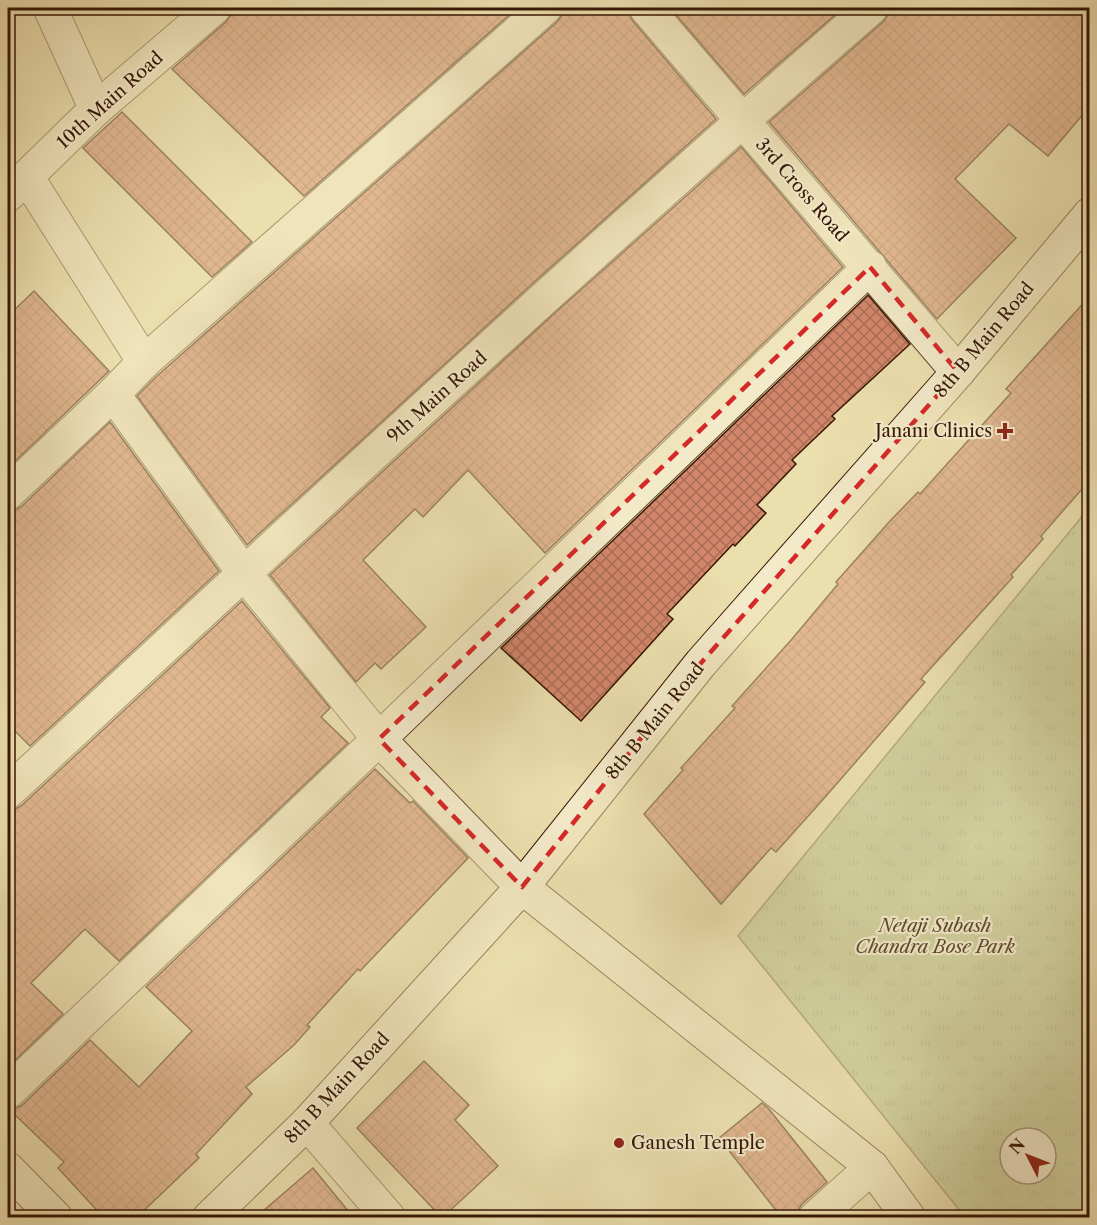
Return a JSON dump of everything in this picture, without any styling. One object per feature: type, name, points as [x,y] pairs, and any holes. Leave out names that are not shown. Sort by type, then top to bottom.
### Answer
[{"type":"street","points":[[50,8],[96,109]]},
{"type":"street","name":"10th Main Road","points":[[17,186],[96,109],[214,8]]},
{"type":"street","points":[[8,493],[144,362],[545,8]]},
{"type":"street","name":"3rd Cross Road","points":[[646,8],[958,372]]},
{"type":"street","name":"9th Main Road","points":[[8,792],[244,573],[741,120],[871,8]]},
{"type":"street","points":[[17,186],[144,362]]},
{"type":"street","name":"8th B Main Road","points":[[209,1218],[306,1123],[522,888],[701,663],[958,372],[1089,214]]},
{"type":"street","points":[[8,1092],[870,267]]},
{"type":"street","points":[[113,394],[244,573],[379,739],[522,888],[872,1167],[909,1218]]},
{"type":"street","points":[[306,1123],[389,1218]]},
{"type":"street","points":[[815,1218],[872,1167]]},
{"type":"street","points":[[8,1169],[51,1216]]},
{"type":"highlighted area","points":[[870,267],[958,372],[701,663],[522,887],[379,739]]},
{"type":"green space","name":"Netaji Subash Chandra Bose Park","points":[[1089,508],[1089,1217],[965,1217],[738,936]]},
{"type":"building","points":[[232,8],[517,8],[304,196],[172,69],[226,22],[231,15]]},
{"type":"building","points":[[563,8],[628,8],[632,20],[716,119],[247,545],[137,396],[557,22],[563,14]]},
{"type":"building","points":[[670,8],[843,8],[744,94]]},
{"type":"building","points":[[889,8],[1089,8],[1089,107],[1048,156],[1009,124],[955,179],[1016,238],[937,319],[769,122],[883,22],[888,15]]},
{"type":"building","points":[[122,112],[252,242],[212,277],[83,148]]},
{"type":"building","points":[[741,147],[843,267],[545,553],[468,470],[423,517],[415,509],[363,560],[426,627],[381,669],[375,663],[356,682],[270,575],[556,312]]},
{"type":"building","points":[[34,291],[109,371],[8,468],[8,316]]},
{"type":"building","points":[[868,295],[910,344],[832,416],[835,419],[792,460],[796,464],[757,505],[766,513],[735,546],[733,544],[667,614],[673,619],[581,721],[501,648]]},
{"type":"building","points":[[1089,297],[1089,481],[1041,536],[1043,539],[1011,575],[1013,577],[921,679],[925,682],[827,795],[776,852],[771,848],[721,904],[644,814],[683,770],[681,768],[735,708],[732,706],[838,584],[836,582],[890,521],[918,492],[920,494],[1011,393],[1006,389]]},
{"type":"building","points":[[110,422],[219,571],[30,746],[8,724],[8,511],[21,507]]},
{"type":"building","points":[[242,601],[330,708],[321,717],[348,743],[119,961],[85,929],[31,983],[63,1014],[8,1067],[8,810],[21,806]]},
{"type":"building","points":[[375,769],[410,803],[413,801],[468,858],[360,971],[358,969],[307,1025],[310,1027],[294,1045],[246,1087],[252,1094],[196,1154],[199,1158],[136,1218],[104,1218],[58,1168],[64,1162],[10,1110],[21,1106],[90,1040],[139,1087],[192,1031],[146,987]]},
{"type":"building","points":[[424,1061],[469,1105],[455,1120],[498,1166],[442,1218],[357,1128]]},
{"type":"building","points":[[762,1103],[827,1182],[802,1204],[797,1212],[797,1218],[782,1218],[719,1138]]},
{"type":"building","points":[[313,1168],[354,1218],[255,1218]]},
{"type":"place","name":"Janani Clinics","points":[[1005,431]]},
{"type":"place","name":"Ganesh Temple","points":[[619,1143]]}]
